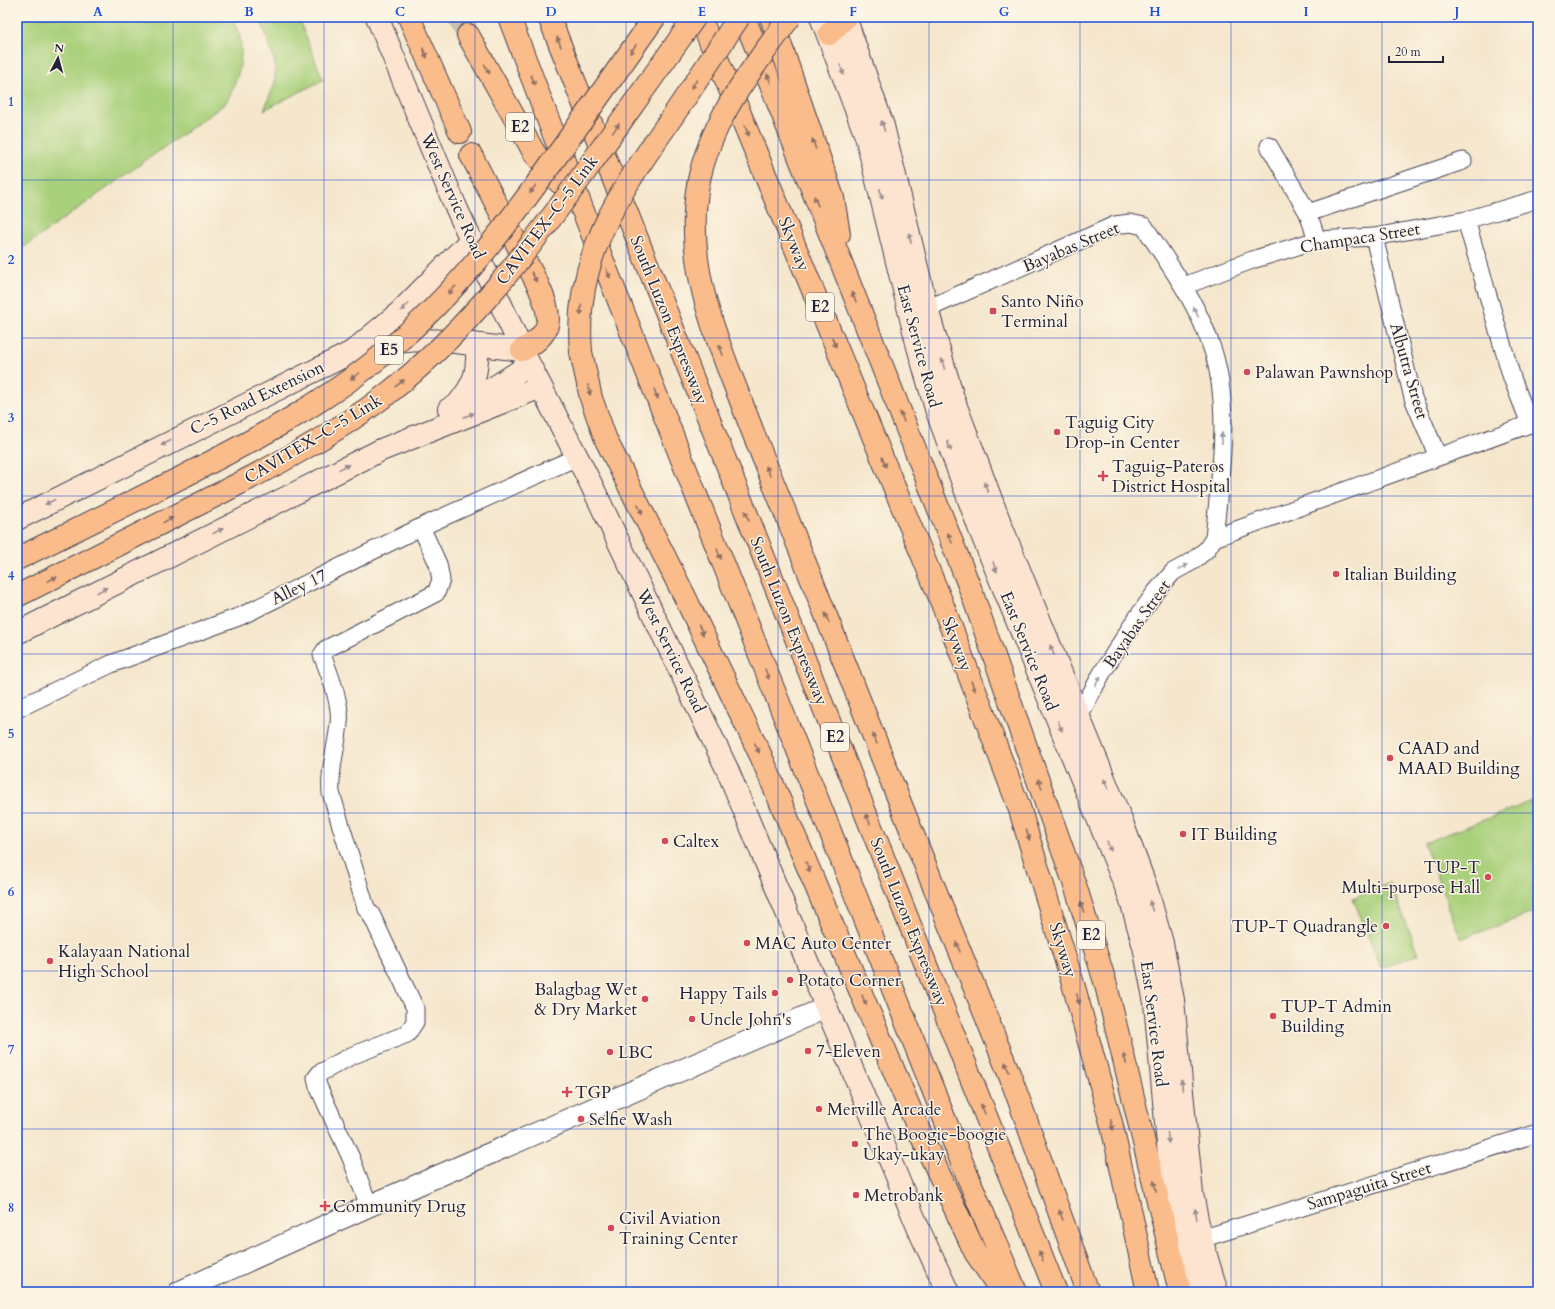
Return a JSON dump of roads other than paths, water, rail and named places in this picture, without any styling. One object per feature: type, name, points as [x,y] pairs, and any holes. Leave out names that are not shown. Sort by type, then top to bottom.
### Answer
[{"type":"main road","name":"West Service Road","points":[[377,17],[471,240],[526,357],[577,457],[727,769],[825,1008],[920,1232],[948,1292]]},
{"type":"main road","points":[[409,17],[460,132]]},
{"type":"main road","name":"E2","points":[[508,17],[583,211],[962,1163],[1016,1292]]},
{"type":"main road","name":"South Luzon Expressway","points":[[548,17],[1056,1292]]},
{"type":"main road","name":"CAVITEX–C-5 Link","points":[[17,559],[264,434],[330,393],[388,351],[432,310],[484,253],[520,208],[655,17]]},
{"type":"main road","name":"CAVITEX–C-5 Link","points":[[17,596],[231,488],[300,450],[352,419],[406,378],[464,325],[517,263],[555,214],[695,17]]},
{"type":"main road","name":"Skyway","points":[[700,17],[940,598],[1019,807],[1052,911],[1112,1126],[1148,1292]]},
{"type":"main road","points":[[739,17],[615,202],[606,220],[592,254],[582,299],[580,331],[581,352],[586,379],[598,419],[620,469],[684,595],[761,756],[921,1135],[975,1252],[1002,1292]]},
{"type":"main road","name":"Skyway","points":[[744,17],[970,588],[1066,859],[1106,985],[1180,1292]]},
{"type":"main road","name":"Skyway","points":[[771,17],[833,198],[838,222],[841,263]]},
{"type":"main road","points":[[790,17],[730,100],[712,140],[701,171],[697,194],[695,233],[697,266],[706,308],[731,376],[1012,1081],[1088,1292]]},
{"type":"main road","points":[[825,25],[846,17]]},
{"type":"main road","name":"East Service Road","points":[[846,17],[883,126],[927,309],[945,405],[980,530],[1130,897],[1144,947],[1155,1003],[1174,1210],[1181,1244],[1197,1292]]},
{"type":"main road","name":"East Service Road","points":[[825,25],[866,136],[918,348],[1000,523],[1079,716],[1144,883],[1162,943],[1173,1000],[1192,1194],[1200,1239],[1217,1292]]},
{"type":"main road","name":"E2","points":[[468,35],[535,154],[583,211]]},
{"type":"main road","points":[[17,633],[381,450],[458,404],[493,388],[526,357],[547,329],[549,322],[546,304],[538,285],[471,155]]},
{"type":"main road","name":"C-5 Road Extension","points":[[17,519],[352,352],[400,312],[471,240]]},
{"type":"main road","points":[[352,352],[398,341],[437,340],[476,346],[526,357]]},
{"type":"main road","points":[[458,404],[471,388],[476,376],[476,346]]},
{"type":"main road","points":[[381,450],[541,387]]},
{"type":"street","points":[[1269,146],[1308,213],[1318,240]]},
{"type":"street","points":[[1308,213],[1463,161]]},
{"type":"street","name":"Champaca Street","points":[[1184,286],[1252,260],[1318,240],[1374,237],[1466,220],[1538,199]]},
{"type":"street","points":[[1214,538],[1534,423],[1512,378],[1466,220]]},
{"type":"street","name":"Bayabas Street","points":[[927,309],[1115,225],[1130,223],[1144,226],[1184,286],[1211,345],[1222,398],[1222,458],[1214,538],[1207,549],[1193,561],[1173,572],[1155,593],[1134,622],[1079,716]]},
{"type":"street","name":"Albutra Street","points":[[1374,237],[1413,398],[1438,457]]},
{"type":"street","name":"Alley 17","points":[[17,709],[111,664],[242,616],[421,527],[577,457]]},
{"type":"street","points":[[369,1206],[352,1158],[318,1086],[316,1078],[320,1073],[350,1056],[407,1034],[415,1022],[415,1008],[371,914],[366,908],[331,793],[329,776],[340,722],[332,680],[322,656],[326,649],[436,593],[441,580],[438,564],[421,527]]},
{"type":"street","points":[[179,1292],[369,1206],[825,1008]]},
{"type":"street","name":"Sampaguita Street","points":[[1200,1239],[1538,1133]]},
{"type":"tunnel","points":[[458,17],[468,35]]},
{"type":"place","name":"Santo Niño Terminal","points":[[993,311]]},
{"type":"place","name":"Palawan Pawnshop","points":[[1247,372]]},
{"type":"place","name":"Taguig City Drop-in Center","points":[[1057,432]]},
{"type":"place","name":"Taguig-Pateros District Hospital","points":[[1103,476]]},
{"type":"place","name":"Italian Building","points":[[1336,574]]},
{"type":"place","name":"CAAD and MAAD Building","points":[[1390,758]]},
{"type":"place","name":"IT Building","points":[[1183,834]]},
{"type":"place","name":"Caltex","points":[[665,841]]},
{"type":"place","name":"TUP-T Multi-purpose Hall","points":[[1488,877]]},
{"type":"place","name":"TUP-T Quadrangle","points":[[1386,926]]},
{"type":"place","name":"MAC Auto Center","points":[[747,943]]},
{"type":"place","name":"Kalayaan National High School","points":[[50,961]]},
{"type":"place","name":"Potato Corner","points":[[790,980]]},
{"type":"place","name":"Happy Tails","points":[[775,993]]},
{"type":"place","name":"Balagbag Wet & Dry Market","points":[[645,999]]},
{"type":"place","name":"TUP-T Admin Building","points":[[1273,1016]]},
{"type":"place","name":"Uncle John's","points":[[692,1019]]},
{"type":"place","name":"7-Eleven","points":[[808,1051]]},
{"type":"place","name":"LBC","points":[[610,1052]]},
{"type":"place","name":"TGP","points":[[567,1092]]},
{"type":"place","name":"Merville Arcade","points":[[819,1109]]},
{"type":"place","name":"Selfie Wash","points":[[581,1119]]},
{"type":"place","name":"The Boogie-boogie Ukay-ukay","points":[[855,1144]]},
{"type":"place","name":"Metrobank","points":[[856,1195]]},
{"type":"place","name":"Community Drug","points":[[325,1206]]},
{"type":"place","name":"Civil Aviation Training Center","points":[[611,1228]]}]
